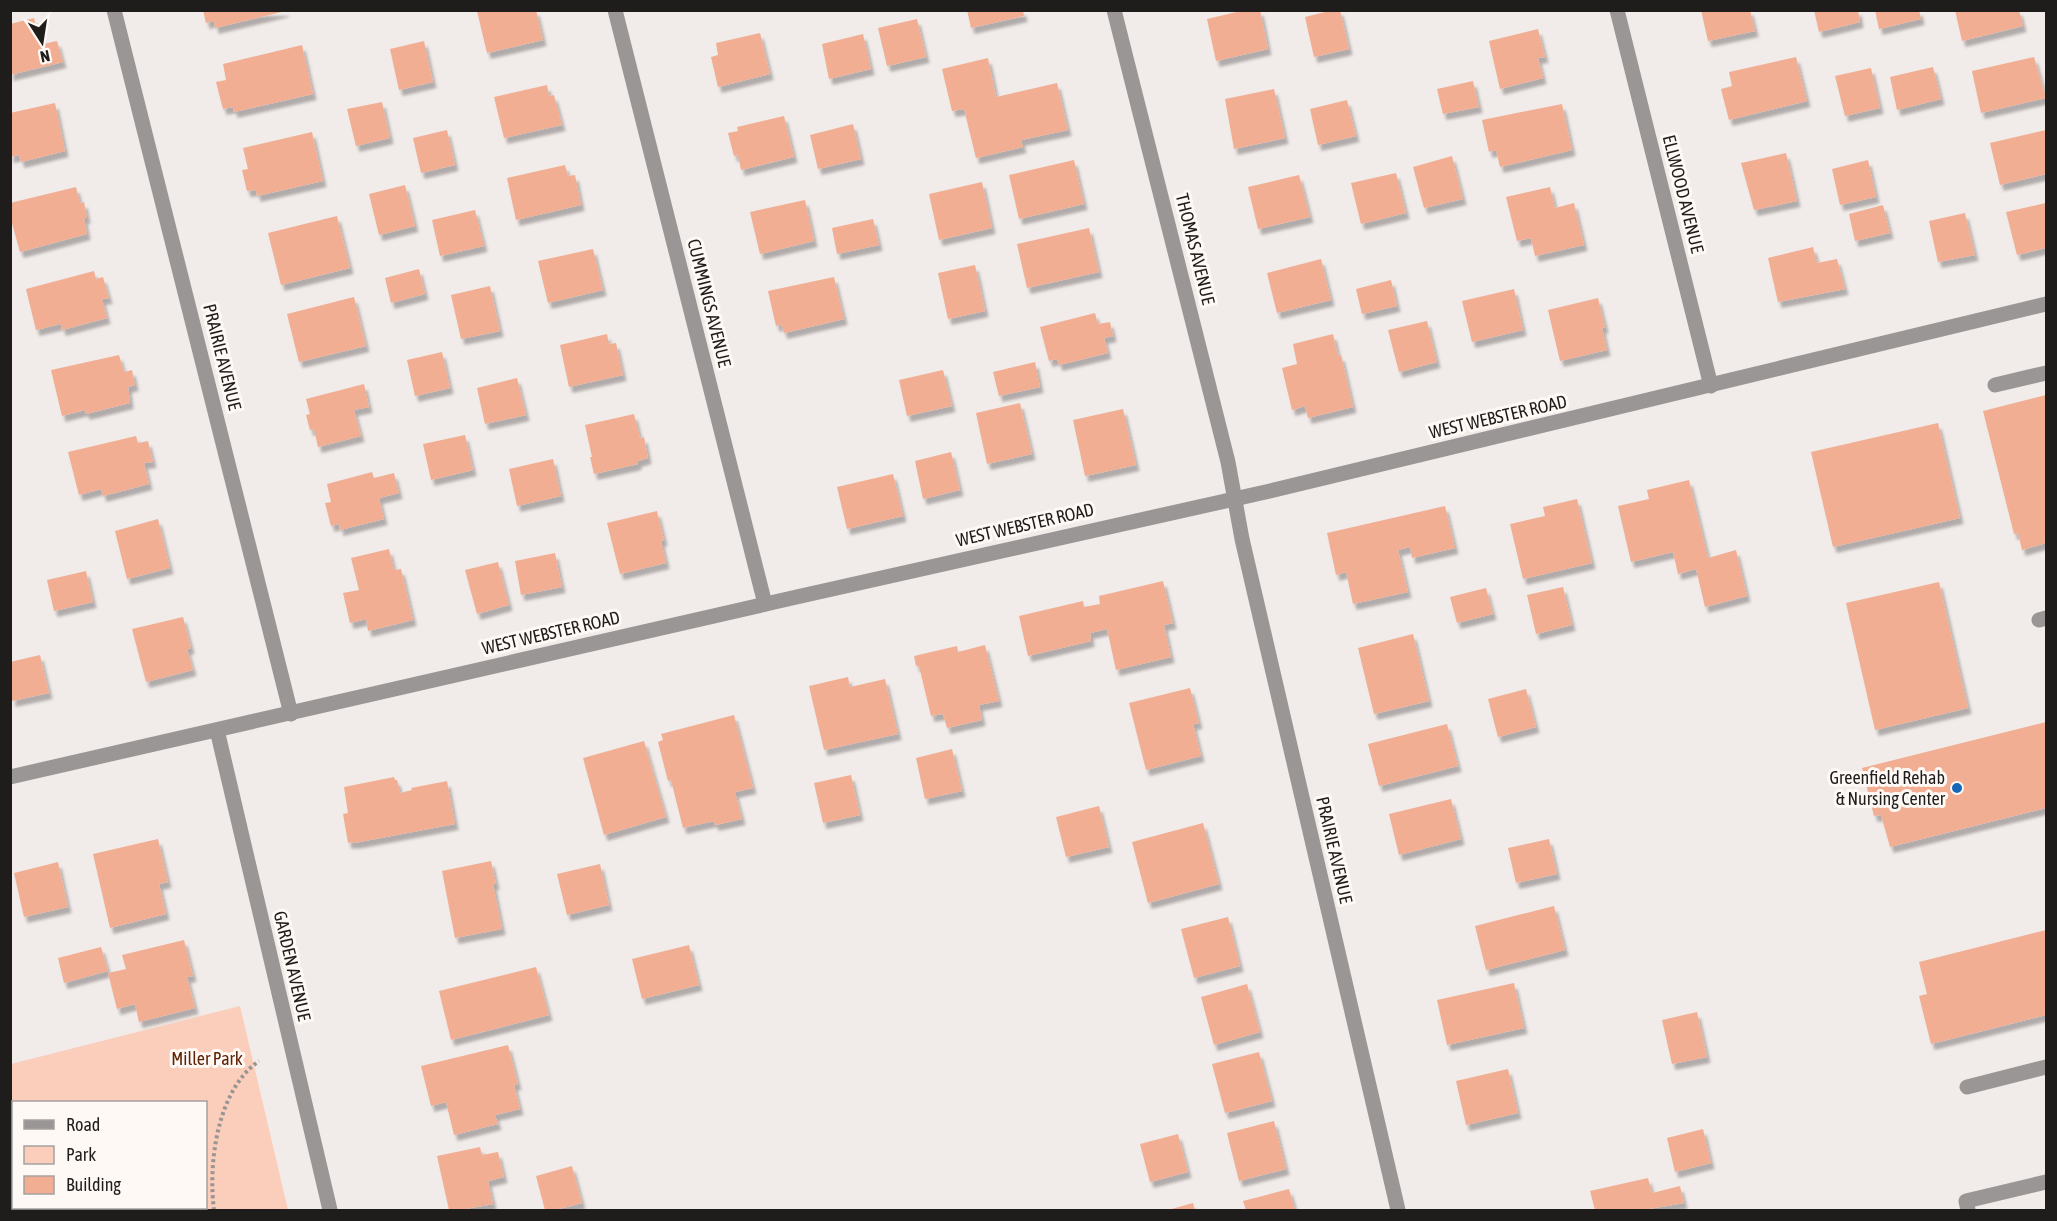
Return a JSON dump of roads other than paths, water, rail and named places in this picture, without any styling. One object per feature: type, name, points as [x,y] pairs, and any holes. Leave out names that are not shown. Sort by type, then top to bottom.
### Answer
[{"type":"street","name":"PRAIRIE AVENUE","points":[[114,10],[291,714]]},
{"type":"street","name":"CUMMINGS AVENUE","points":[[615,10],[765,604]]},
{"type":"street","name":"THOMAS AVENUE","points":[[1114,10],[1226,450],[1234,499]]},
{"type":"street","name":"ELLWOOD AVENUE","points":[[1617,10],[1711,386]]},
{"type":"street","name":"WEST WEBSTER ROAD","points":[[10,777],[1234,499],[2046,304]]},
{"type":"street","points":[[1995,385],[2046,373]]},
{"type":"street","name":"PRAIRIE AVENUE","points":[[1234,499],[1398,1210]]},
{"type":"street","name":"GARDEN AVENUE","points":[[217,730],[330,1210]]},
{"type":"street","points":[[1966,1087],[2046,1067]]},
{"type":"street","points":[[1968,1210],[1966,1201],[2046,1182]]},
{"type":"place","name":"Greenfield Rehab & Nursing Center","points":[[1957,788]]},
{"type":"park label","name":"Miller Park","points":[[207,1059]]}]
